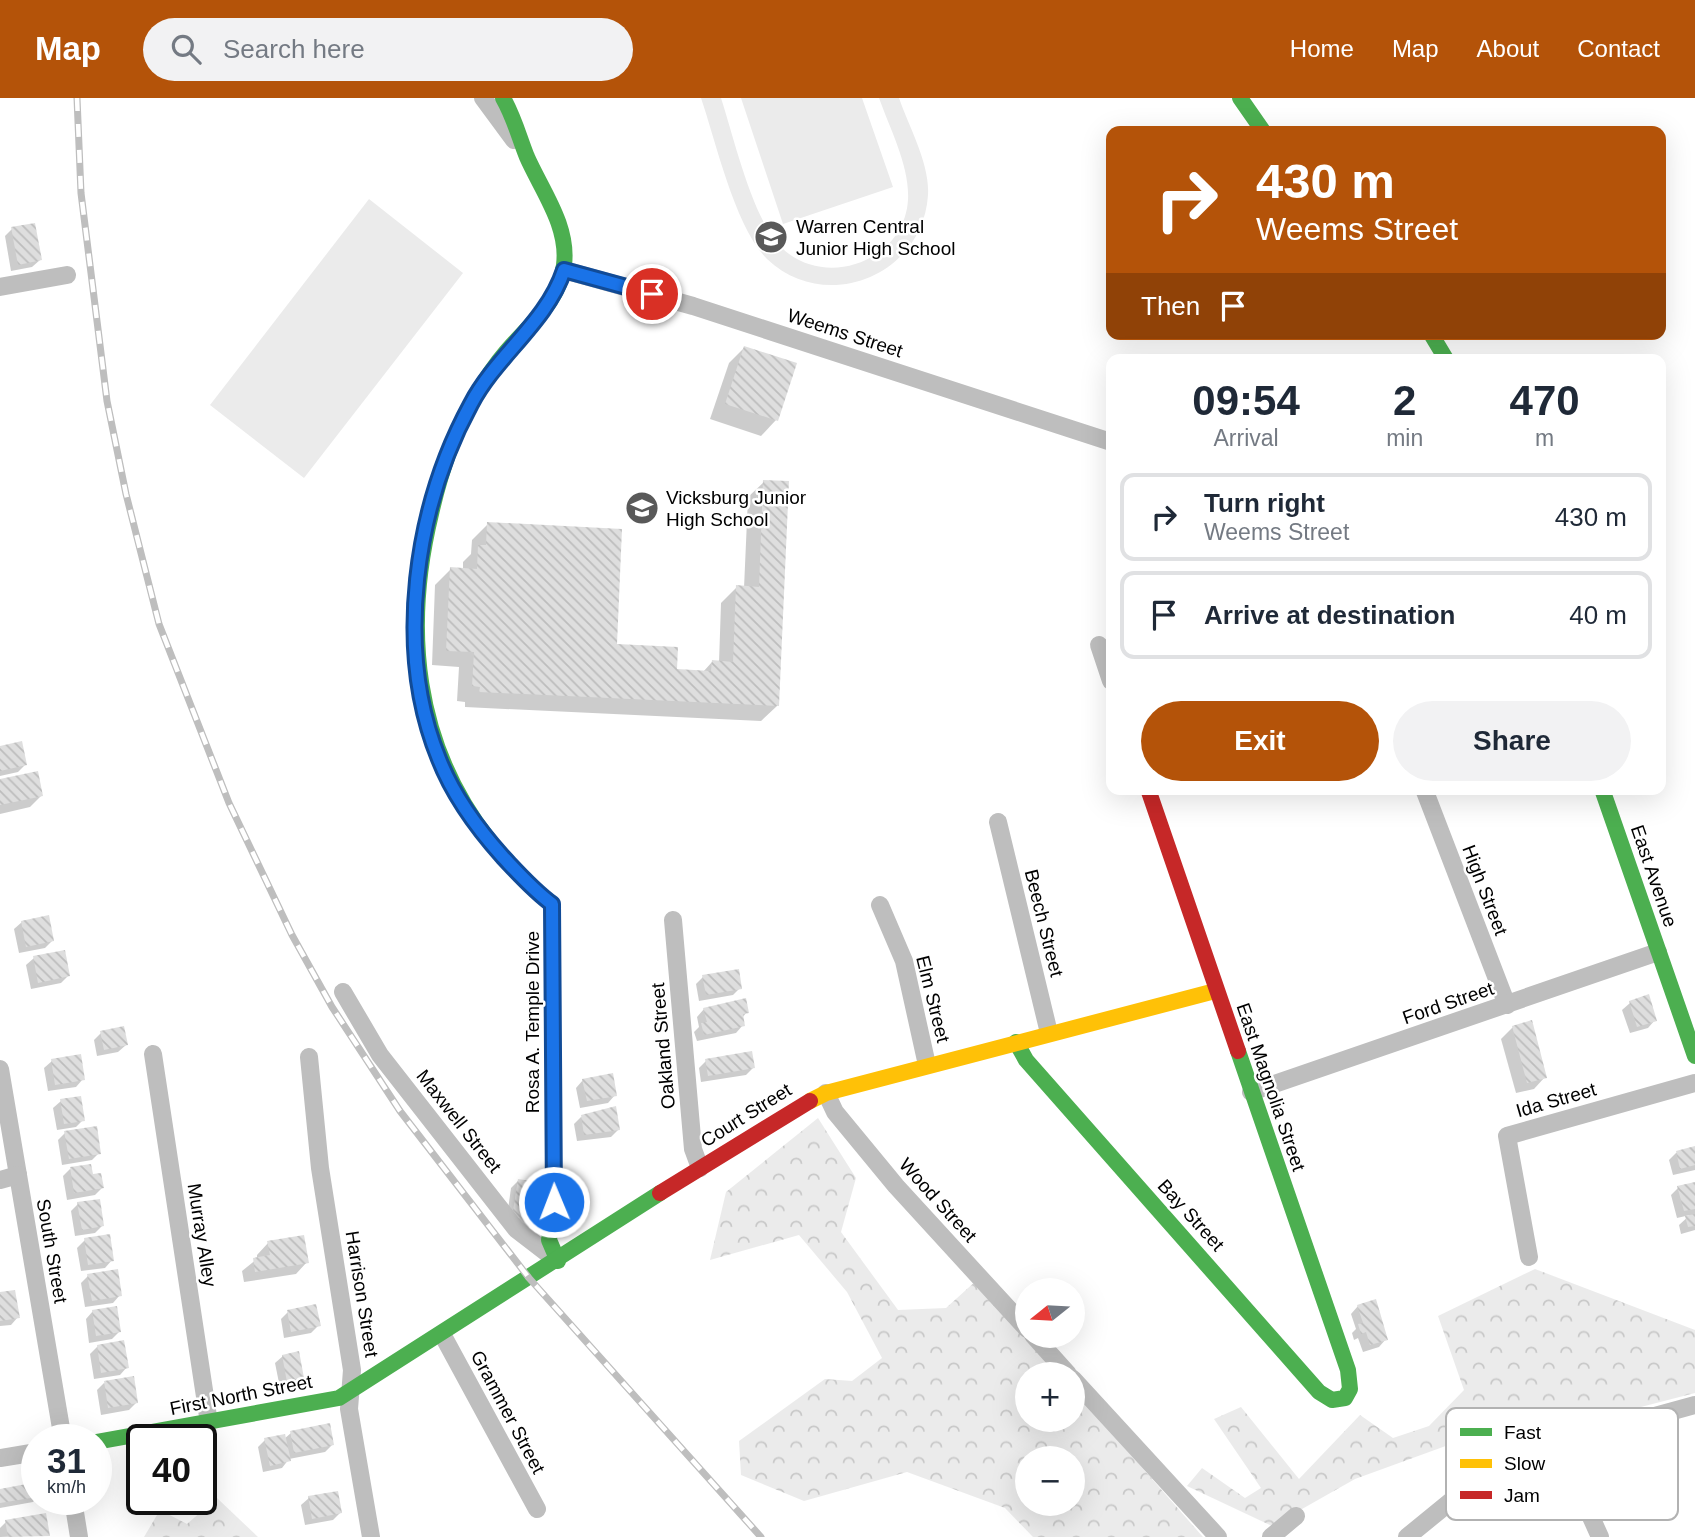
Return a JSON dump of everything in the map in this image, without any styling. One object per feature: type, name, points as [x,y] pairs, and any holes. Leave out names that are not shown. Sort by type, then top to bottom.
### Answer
[{"type":"street","points":[[483,98],[528,158]]},
{"type":"street","points":[[503,98],[515,117],[528,158],[564,241],[564,270]]},
{"type":"street","points":[[1240,98],[1260,126]]},
{"type":"street","name":"Weems Street","points":[[564,270],[693,306],[1106,440]]},
{"type":"street","name":"Rosa A. Temple Drive","points":[[558,1261],[550,1240],[554,1202],[552,904],[534,891],[491,843],[465,808],[448,778],[424,714],[416,670],[415,629],[425,534],[454,438],[496,363],[549,301],[564,270]]},
{"type":"street","points":[[0,287],[67,275]]},
{"type":"street","points":[[1099,645],[1106,666]]},
{"type":"street","name":"East Magnolia Street","points":[[1149,795],[1348,1370],[1350,1389],[1345,1398]]},
{"type":"street","name":"High Street","points":[[1426,795],[1507,1005]]},
{"type":"street","name":"East Avenue","points":[[1604,795],[1695,1056]]},
{"type":"street","name":"Beech Street","points":[[998,822],[1049,1033]]},
{"type":"street","name":"Elm Street","points":[[880,905],[904,961],[927,1065]]},
{"type":"street","name":"Oakland Street","points":[[673,920],[693,1149],[700,1168]]},
{"type":"street","name":"Ford Street","points":[[1251,1092],[1658,952]]},
{"type":"street","name":"Court Street","points":[[350,1391],[558,1261],[788,1112],[825,1093],[1215,990]]},
{"type":"street","name":"Maxwell Street","points":[[343,992],[380,1055],[516,1229],[558,1261]]},
{"type":"street","name":"Bay Street","points":[[1016,1042],[1026,1060],[1319,1392],[1332,1400],[1345,1398]]},
{"type":"street","name":"Murray Alley","points":[[153,1054],[209,1423]]},
{"type":"street","name":"Harrison Street","points":[[309,1057],[320,1168],[352,1370],[349,1409],[371,1537]]},
{"type":"street","name":"South Street","points":[[0,1069],[60,1424]]},
{"type":"street","name":"Ida Street","points":[[1530,1257],[1507,1136],[1695,1083]]},
{"type":"street","name":"Wood Street","points":[[825,1093],[835,1112],[896,1186],[1015,1316]]},
{"type":"street","points":[[0,1180],[18,1175]]},
{"type":"street","name":"Grammer Street","points":[[442,1334],[537,1509]]},
{"type":"street","points":[[1045,1348],[1057,1362]]},
{"type":"street","name":"First North Street","points":[[112,1438],[339,1398],[350,1391]]},
{"type":"street","points":[[1085,1392],[1218,1537]]},
{"type":"street","points":[[1678,1410],[1695,1405]]},
{"type":"street","points":[[0,1458],[21,1455]]},
{"type":"street","points":[[1407,1537],[1446,1505]]},
{"type":"street","points":[[75,1515],[79,1537]]},
{"type":"street","points":[[1271,1537],[1296,1516]]},
{"type":"street","points":[[1592,1520],[1600,1537]]},
{"type":"green space","points":[[701,98],[721,98],[752,197],[770,233],[780,246],[797,259],[817,266],[838,267],[858,263],[877,254],[892,240],[903,222],[908,200],[906,175],[879,98],[899,98],[922,158],[928,183],[922,223],[909,247],[890,265],[868,278],[843,284],[816,284],[791,276],[767,259],[745,227],[736,206]]},
{"type":"green space","points":[[741,98],[862,98],[893,187],[783,224]]},
{"type":"green space","points":[[369,199],[463,273],[304,478],[210,405]]},
{"type":"green space","points":[[818,1118],[856,1178],[841,1232],[898,1310],[946,1308],[977,1280],[1015,1323],[1015,1348],[1037,1348],[1049,1362],[1015,1362],[1015,1432],[1085,1432],[1085,1403],[1203,1537],[1033,1537],[1005,1508],[907,1472],[804,1501],[741,1475],[739,1441],[825,1379],[852,1381],[882,1358],[847,1292],[799,1235],[710,1260],[726,1192]]},
{"type":"green space","points":[[1535,1269],[1695,1330],[1695,1393],[1637,1408],[1446,1408],[1464,1390],[1438,1316]]},
{"type":"green space","points":[[1241,1407],[1299,1479],[1360,1415],[1393,1438],[1429,1426],[1446,1409],[1446,1446],[1355,1479],[1272,1526],[1187,1486],[1202,1468],[1245,1498],[1261,1488],[1214,1419]]},
{"type":"green space","points":[[217,1498],[258,1537],[144,1537],[157,1515],[170,1515],[187,1524],[197,1515],[217,1515]]},
{"type":"building","points":[[35,223],[42,260],[18,265],[11,227]]},
{"type":"building","points":[[744,346],[797,363],[778,421],[725,404]]},
{"type":"building","points":[[763,480],[789,481],[779,706],[479,692],[480,687],[472,686],[474,652],[446,651],[450,567],[477,569],[478,545],[486,545],[487,522],[622,529],[617,644],[678,647],[677,669],[711,671],[712,660],[733,662],[736,585],[759,587]]},
{"type":"building","points":[[22,741],[27,765],[0,771],[0,746]]},
{"type":"building","points":[[38,771],[43,796],[0,805],[0,779]]},
{"type":"building","points":[[49,915],[54,941],[26,947],[21,921]]},
{"type":"building","points":[[65,950],[70,976],[38,983],[33,956]]},
{"type":"building","points":[[739,969],[742,989],[706,995],[702,975]]},
{"type":"building","points":[[1649,994],[1657,1021],[1637,1027],[1629,1001]]},
{"type":"building","points":[[746,998],[749,1013],[743,1014],[745,1026],[704,1035],[701,1023],[707,1022],[703,1008]]},
{"type":"building","points":[[1532,1020],[1547,1078],[1527,1083],[1512,1026]]},
{"type":"building","points":[[124,1026],[128,1045],[104,1050],[100,1031]]},
{"type":"building","points":[[752,1051],[755,1068],[708,1076],[705,1059]]},
{"type":"building","points":[[81,1054],[85,1080],[55,1085],[51,1059]]},
{"type":"building","points":[[613,1073],[617,1096],[587,1101],[582,1079]]},
{"type":"building","points":[[81,1096],[85,1121],[64,1124],[60,1099]]},
{"type":"building","points":[[616,1106],[620,1130],[584,1135],[581,1115]]},
{"type":"building","points":[[97,1126],[101,1154],[69,1159],[64,1131]]},
{"type":"building","points":[[1695,1146],[1695,1165],[1680,1169],[1676,1151]]},
{"type":"building","points":[[91,1164],[93,1174],[101,1173],[104,1188],[74,1193],[70,1167]]},
{"type":"building","points":[[518,1179],[543,1183],[538,1221],[512,1217]]},
{"type":"building","points":[[1695,1182],[1695,1209],[1684,1211],[1677,1186]]},
{"type":"building","points":[[100,1199],[104,1226],[82,1230],[77,1202]]},
{"type":"building","points":[[1695,1214],[1695,1226],[1688,1227],[1685,1216]]},
{"type":"building","points":[[110,1234],[114,1261],[88,1265],[84,1238]]},
{"type":"building","points":[[304,1235],[309,1263],[255,1272],[253,1258],[270,1255],[267,1241]]},
{"type":"building","points":[[118,1269],[122,1296],[92,1301],[87,1274]]},
{"type":"building","points":[[15,1290],[20,1318],[0,1321],[0,1292]]},
{"type":"building","points":[[1376,1299],[1388,1340],[1370,1345],[1366,1332],[1361,1334],[1358,1324],[1363,1323],[1357,1305]]},
{"type":"building","points":[[316,1304],[321,1326],[291,1332],[287,1310]]},
{"type":"building","points":[[117,1306],[121,1332],[96,1336],[92,1310]]},
{"type":"building","points":[[124,1340],[129,1368],[101,1373],[97,1345]]},
{"type":"building","points":[[299,1351],[304,1378],[287,1382],[282,1355]]},
{"type":"building","points":[[134,1376],[138,1403],[108,1408],[104,1381]]},
{"type":"building","points":[[330,1423],[334,1445],[294,1453],[290,1431]]},
{"type":"building","points":[[285,1434],[291,1461],[270,1466],[264,1438]]},
{"type":"building","points":[[21,1485],[21,1500],[0,1503],[0,1489]]},
{"type":"building","points":[[338,1491],[342,1513],[312,1519],[308,1496]]},
{"type":"building","points":[[46,1515],[50,1536],[8,1537],[5,1520]]},
{"type":"railway","points":[[77,98],[81,193],[107,401],[126,494],[159,624],[229,803],[292,935],[332,1007],[400,1111],[529,1278],[761,1537]]},
{"type":"traffic: fast","points":[[503,98],[527,157],[553,209],[562,236],[564,265],[550,301],[492,369],[453,441],[435,499],[422,557],[417,642],[421,684],[430,725],[444,765],[464,803],[489,840],[519,874],[552,904],[552,911]]},
{"type":"traffic: fast","points":[[1240,98],[1260,126]]},
{"type":"traffic: fast","points":[[1435,340],[1443,354]]},
{"type":"traffic: fast","points":[[1604,795],[1695,1056]]},
{"type":"traffic: fast","points":[[1016,1042],[1026,1060],[1319,1392],[1332,1400],[1345,1398],[1350,1389],[1348,1370],[1238,1051]]},
{"type":"traffic: fast","points":[[554,1147],[554,1202],[549,1240],[558,1261]]},
{"type":"traffic: fast","points":[[112,1439],[339,1398],[660,1193]]},
{"type":"traffic: slow","points":[[552,911],[554,1147]]},
{"type":"traffic: slow","points":[[810,1101],[826,1093],[1215,991]]},
{"type":"traffic: jam","points":[[1150,795],[1238,1051]]},
{"type":"traffic: jam","points":[[660,1193],[810,1101]]},
{"type":"place","name":"Warren Central Junior High School","points":[[771,237]]},
{"type":"place","name":"Vicksburg Junior High School","points":[[642,508]]},
{"type":"route","points":[[554,1202],[552,904],[534,891],[491,843],[465,808],[439,759],[424,714],[416,670],[418,581],[425,534],[454,438],[471,403],[496,363],[549,301],[564,270],[652,294]]}]
